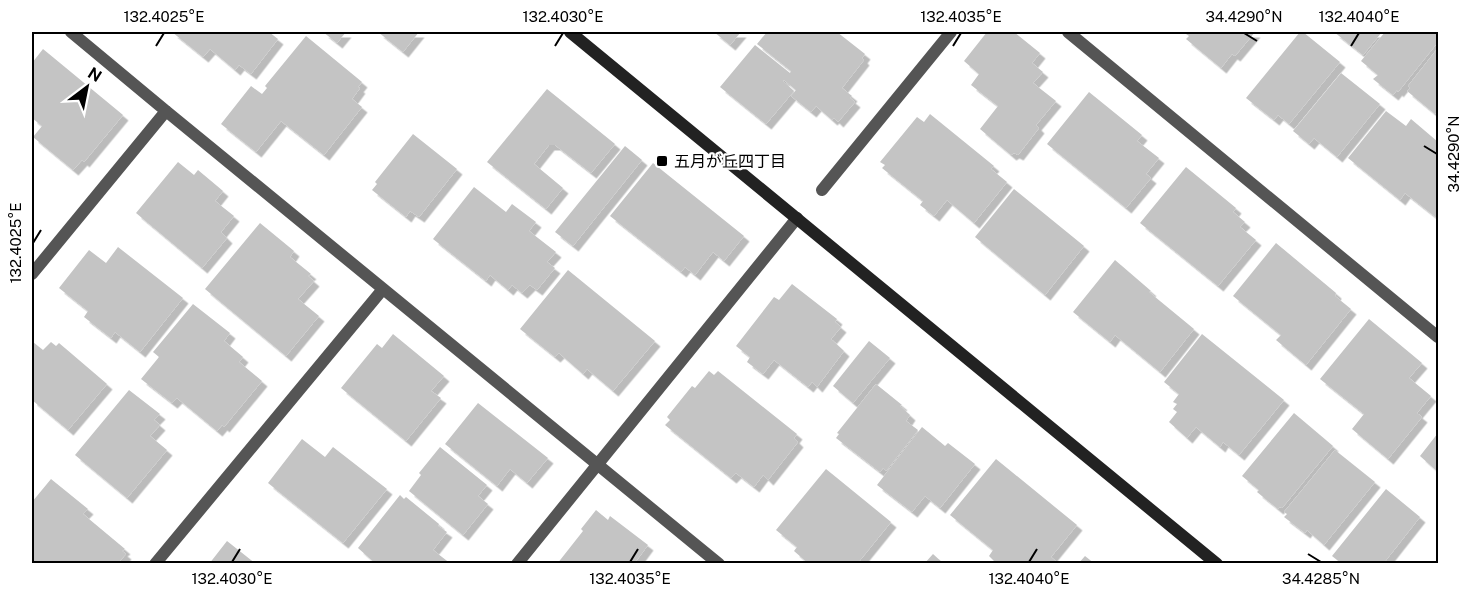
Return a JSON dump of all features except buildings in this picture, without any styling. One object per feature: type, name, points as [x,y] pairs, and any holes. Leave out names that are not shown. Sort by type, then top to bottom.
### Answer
[{"type":"street","points":[[71,32],[719,564]]},
{"type":"street","points":[[570,32],[1216,564]]},
{"type":"street","points":[[822,190],[951,32]]},
{"type":"street","points":[[1068,32],[1438,337]]},
{"type":"street","points":[[32,274],[166,111]]},
{"type":"street","points":[[517,564],[797,218]]},
{"type":"street","points":[[155,564],[383,289]]},
{"type":"place","name":"五月が丘四丁目","points":[[662,161]]}]
